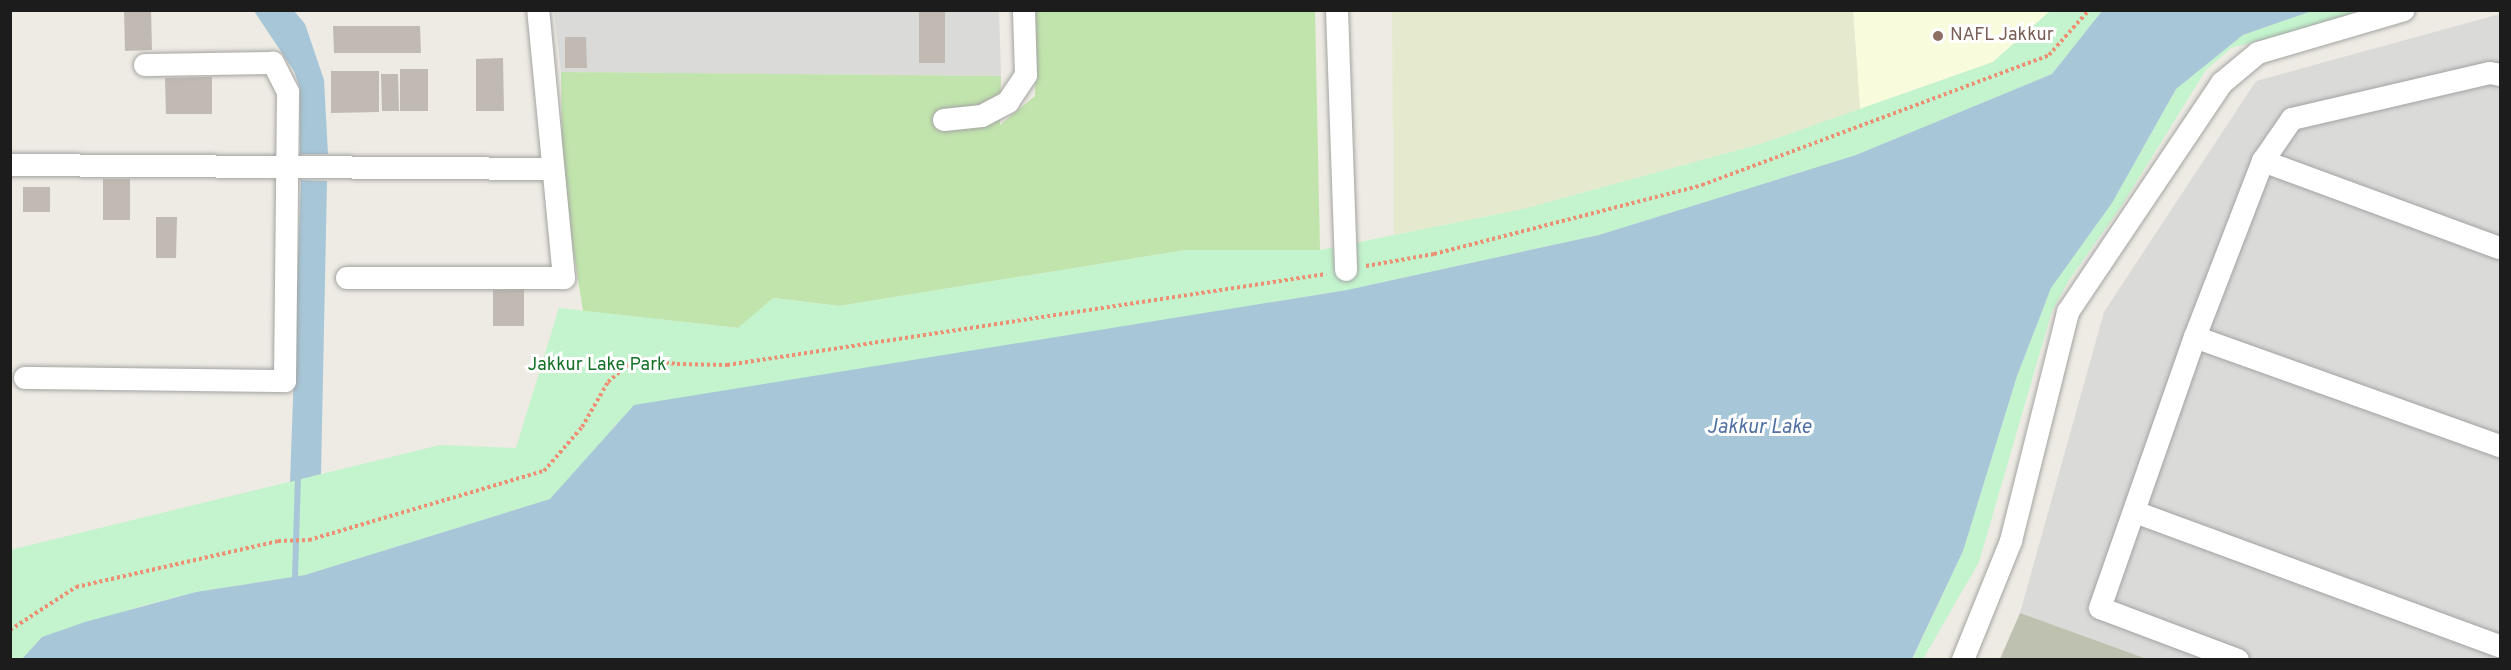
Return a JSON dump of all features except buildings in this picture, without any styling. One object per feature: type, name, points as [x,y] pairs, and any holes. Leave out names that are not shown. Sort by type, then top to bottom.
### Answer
[{"type":"street","points":[[347,278],[564,278],[551,169],[538,10]]},
{"type":"street","points":[[944,120],[982,116],[1008,102],[1026,75],[1024,10]]},
{"type":"street","points":[[1337,10],[1346,270]]},
{"type":"street","points":[[1963,660],[2011,541],[2068,312],[2222,83],[2258,53],[2404,10]]},
{"type":"street","points":[[25,378],[285,381],[288,93],[273,63],[145,65]]},
{"type":"street","points":[[2238,660],[2100,608],[2195,338],[2263,161],[2292,119],[2490,73],[2500,75]]},
{"type":"street","points":[[2263,161],[2500,248]]},
{"type":"street","points":[[10,165],[551,169]]},
{"type":"street","points":[[2195,338],[2500,446]]},
{"type":"street","points":[[2135,512],[2500,646]]},
{"type":"path","points":[[10,630],[76,586],[278,541],[309,540],[544,471],[582,427],[608,382],[636,358],[677,364],[727,365],[1346,270],[1434,254],[1702,185],[2049,55],[2088,10]]},
{"type":"shaded area","points":[[554,11],[999,11],[1001,76],[561,72]]},
{"type":"shaded area","points":[[1392,11],[1853,11],[1860,109],[1760,144],[1523,209],[1394,235]]},
{"type":"shaded area","name":"NAFL Jakkur","points":[[1853,11],[2050,11],[1993,62],[1860,109]]},
{"type":"shaded area","points":[[2500,14],[2500,659],[2147,659],[2020,613],[2104,312],[2256,81]]},
{"type":"shaded area","points":[[2020,613],[2147,659],[2000,659]]},
{"type":"green space","points":[[1036,11],[1315,11],[1320,250],[1186,250],[839,306],[773,298],[739,328],[583,311],[562,179],[561,72],[1001,76],[1000,125],[1035,96]]},
{"type":"green space","name":"Jakkur Lake Park","points":[[2050,11],[2102,11],[2052,74],[1856,155],[1599,235],[1347,290],[785,382],[616,424],[594,453],[550,499],[305,575],[196,592],[142,606],[42,637],[22,659],[11,659],[10,550],[440,445],[516,448],[559,308],[738,328],[773,298],[839,306],[1186,250],[1320,250],[1523,209],[1760,144],[1993,62]]},
{"type":"green space","points":[[2312,11],[2369,11],[2231,48],[2206,70],[2122,205],[2069,280],[2052,311],[1979,562],[1923,659],[1912,660],[1963,551],[2017,376],[2051,288],[2112,203],[2176,89],[2243,35]]},
{"type":"water","points":[[254,11],[294,11],[305,24],[324,80],[328,154],[300,154],[300,88],[294,71]]},
{"type":"water","name":"Jakkur Lake","points":[[2102,11],[2312,11],[2243,35],[2176,89],[2112,203],[2051,288],[2017,376],[1963,551],[1912,659],[22,659],[42,637],[85,622],[196,592],[305,575],[550,499],[634,405],[1347,290],[1599,235],[1856,155],[2052,74]]},
{"type":"water","points":[[301,180],[327,181],[321,474],[290,482]]},
{"type":"waterway","points":[[295,577],[298,474]]},
{"type":"place","name":"NAFL Jakkur","points":[[1938,36]]}]
